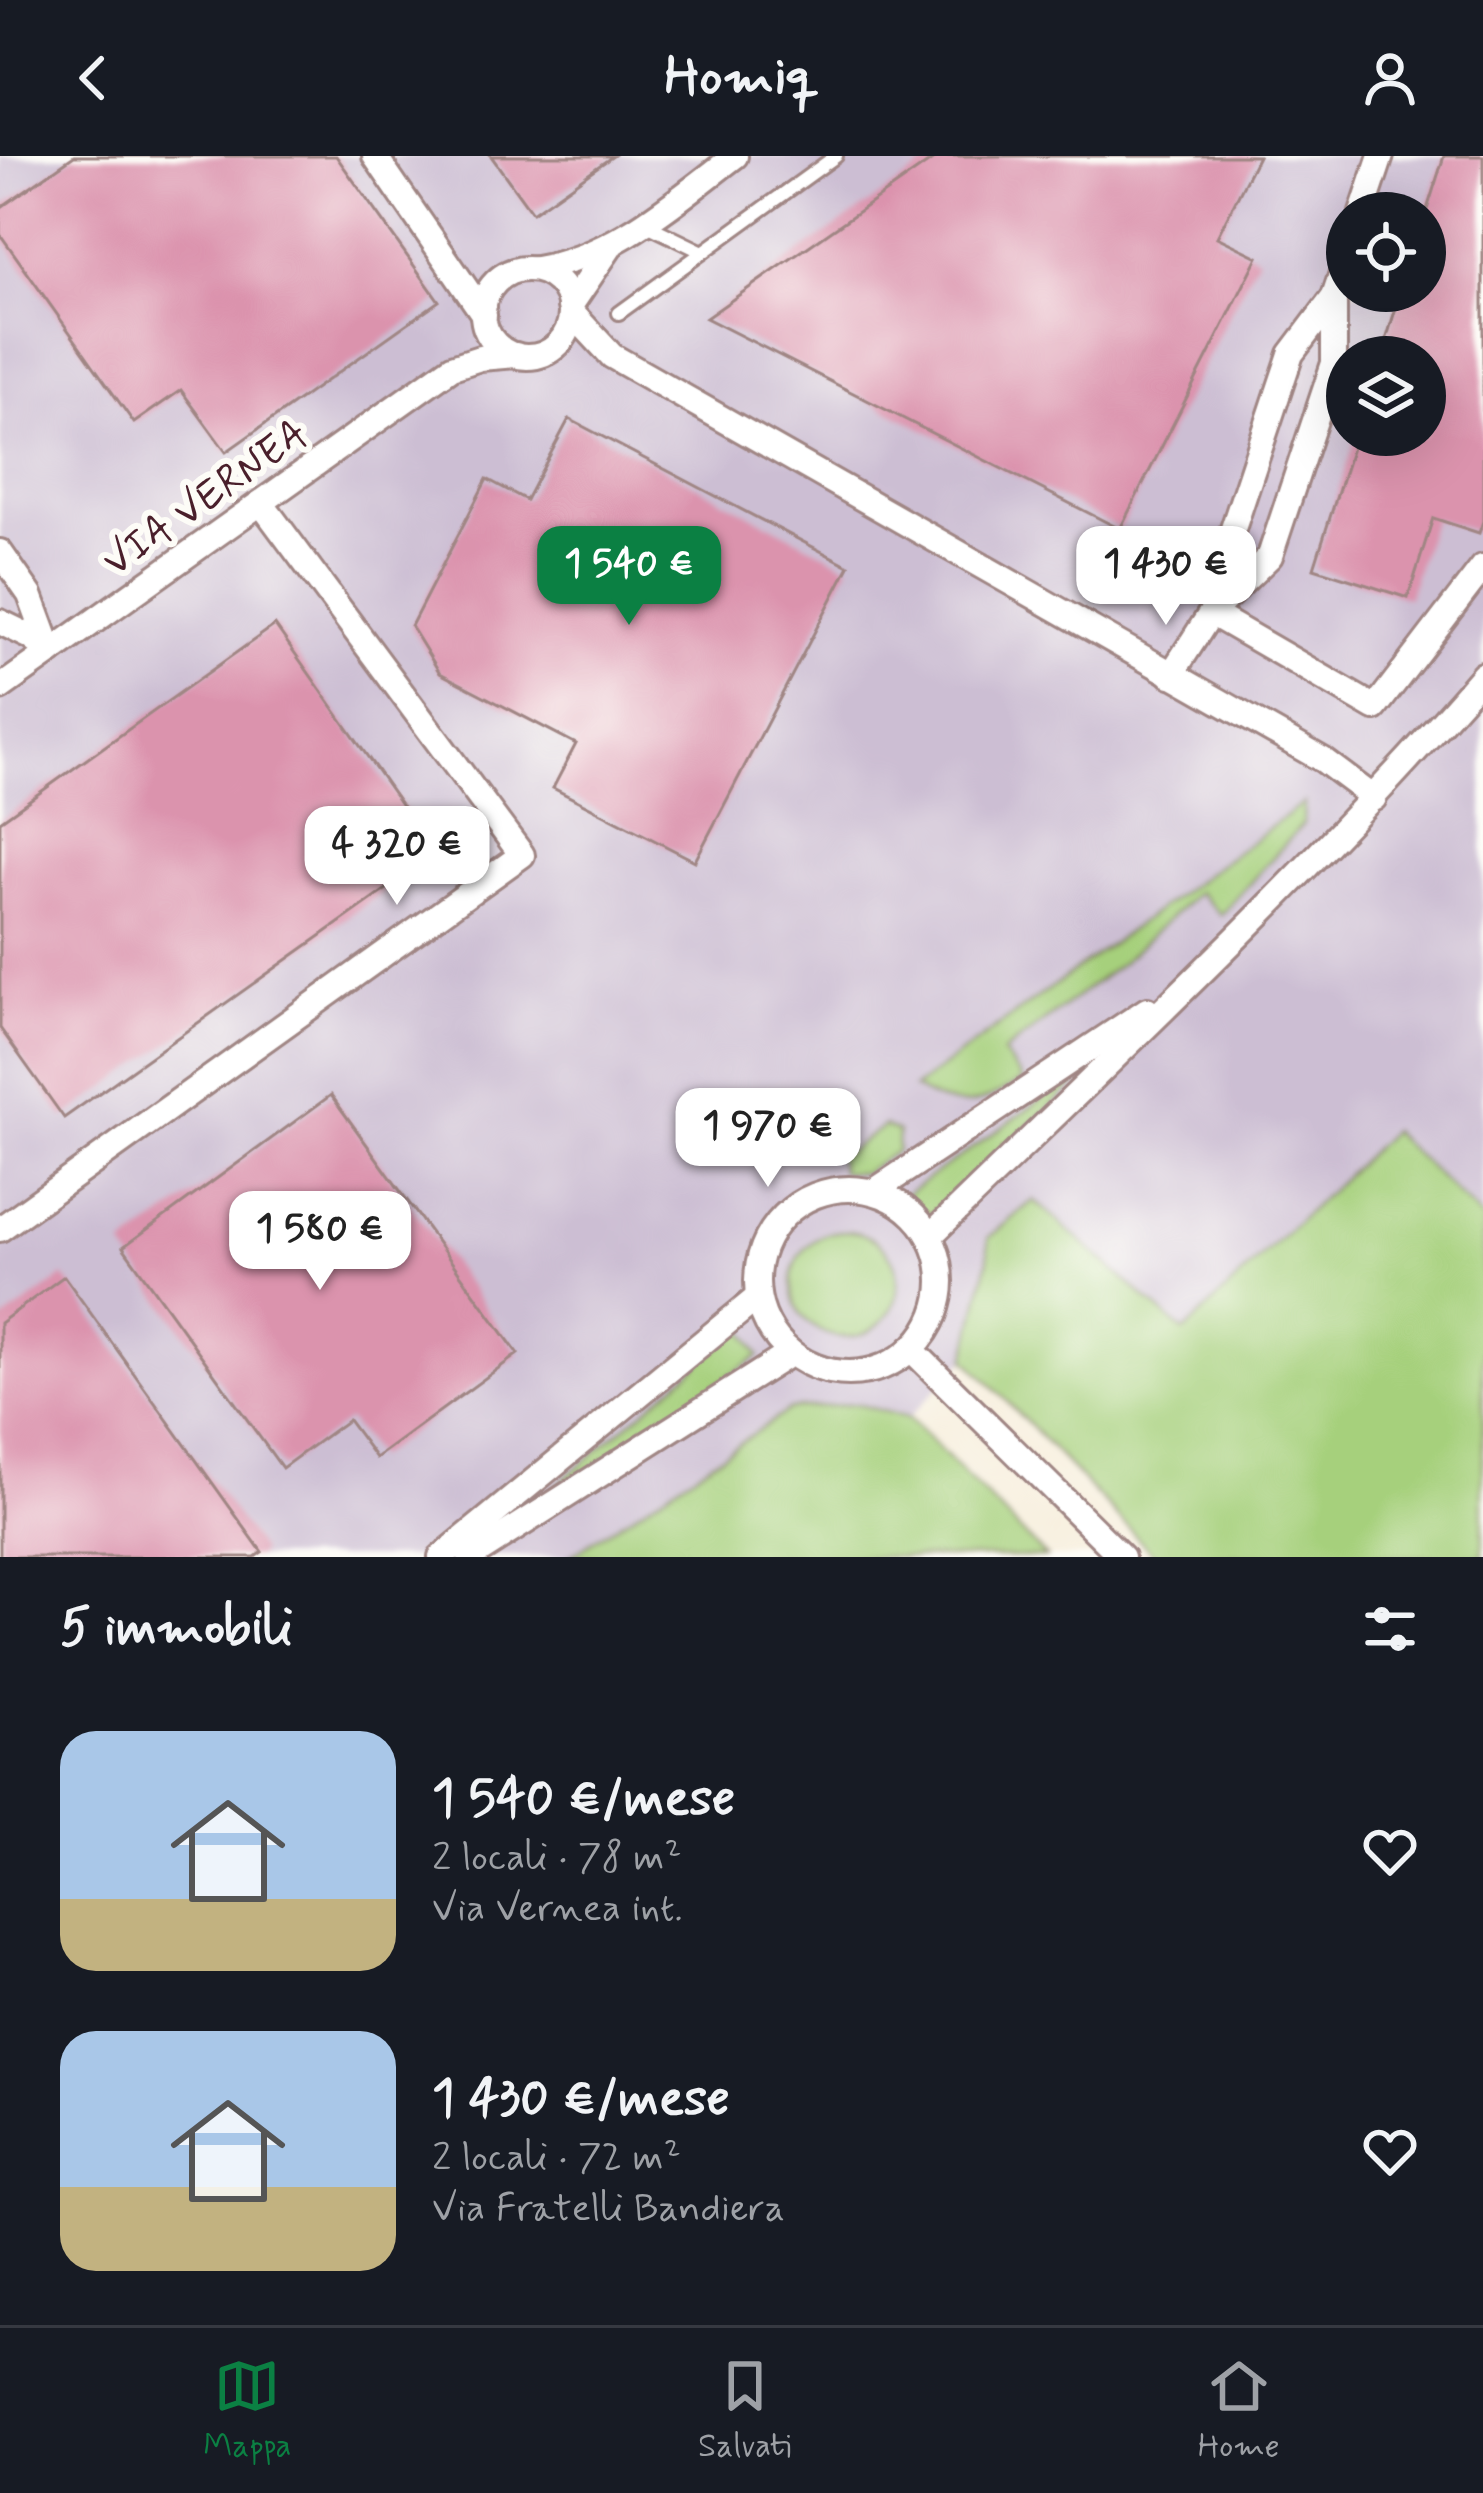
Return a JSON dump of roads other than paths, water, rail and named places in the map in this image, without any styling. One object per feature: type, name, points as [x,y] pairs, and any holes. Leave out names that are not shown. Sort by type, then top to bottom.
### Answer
[{"type":"street","points":[[375,156],[448,260],[497,345],[516,355]]},
{"type":"street","points":[[452,368],[484,317],[489,291],[498,280],[510,272],[560,265],[611,244],[735,156]]},
{"type":"street","points":[[1369,192],[1381,156]]},
{"type":"street","points":[[452,368],[480,358],[537,356],[551,350],[562,340],[571,309],[611,244]]},
{"type":"street","points":[[448,260],[498,280]]},
{"type":"street","points":[[533,269],[562,286],[571,309],[613,356],[1324,760],[1374,798]]},
{"type":"street","points":[[1211,613],[1221,565],[1292,354],[1326,308]]},
{"type":"street","points":[[1171,675],[1211,613],[1270,556],[1334,363],[1334,312]]},
{"type":"street","points":[[551,350],[613,356]]},
{"type":"street","name":"VIA VERNEA","points":[[0,688],[452,368]]},
{"type":"street","points":[[0,1229],[522,855],[261,503]]},
{"type":"street","points":[[1,557],[31,595],[51,652]]},
{"type":"street","points":[[1211,613],[1375,708],[1483,567]]},
{"type":"street","points":[[0,622],[51,652]]},
{"type":"street","points":[[930,1237],[1374,798],[1483,675]]},
{"type":"street","points":[[876,1190],[1194,979]]},
{"type":"street","points":[[838,1189],[876,1190],[910,1211],[930,1237],[940,1262],[940,1294],[931,1324],[911,1349],[883,1367],[851,1373],[819,1368],[791,1353],[769,1328],[758,1298],[760,1256],[771,1232],[793,1208],[838,1189]]},
{"type":"street","points":[[441,1557],[758,1298]]},
{"type":"street","points":[[911,1349],[1123,1557]]},
{"type":"street","points":[[470,1557],[791,1353]]},
{"type":"lane","points":[[619,313],[836,156]]},
{"type":"lane","points":[[644,224],[703,252]]}]
